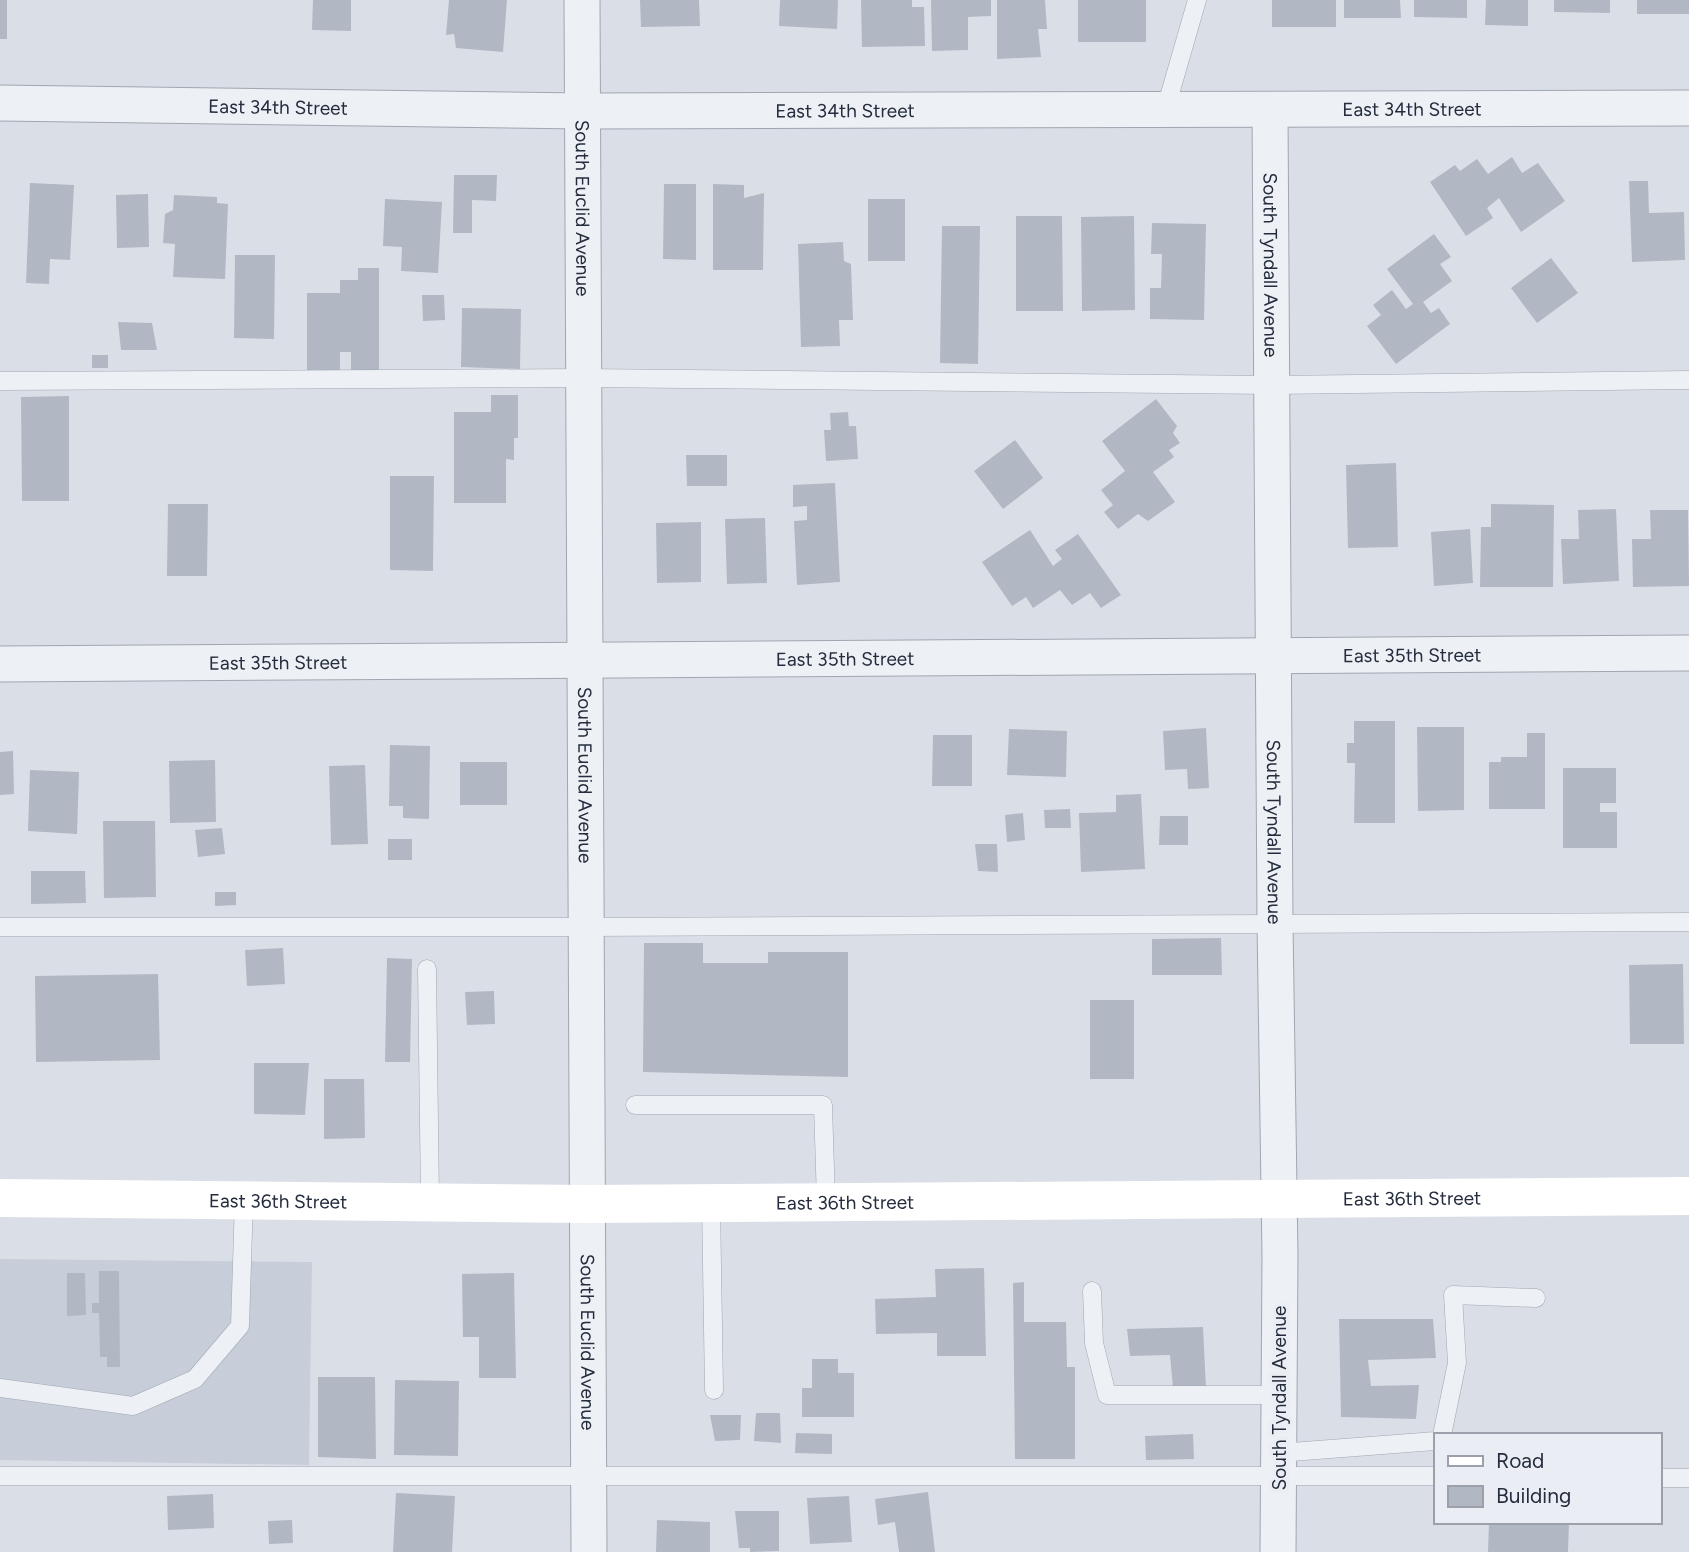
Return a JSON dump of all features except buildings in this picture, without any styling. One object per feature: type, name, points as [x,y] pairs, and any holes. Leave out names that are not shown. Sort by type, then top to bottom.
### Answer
[{"type":"main road","name":"East 36th Street","points":[[0,1198],[586,1204],[1689,1196]]},
{"type":"street","name":"South Euclid Avenue","points":[[582,0],[589,1552]]},
{"type":"street","name":"East 34th Street","points":[[0,103],[583,111],[1689,108]]},
{"type":"street","name":"South Tyndall Avenue","points":[[1270,111],[1278,1552]]},
{"type":"street","name":"East 35th Street","points":[[0,664],[1689,653]]},
{"type":"lane","points":[[1166,111],[1197,0]]},
{"type":"lane","points":[[0,381],[582,378],[1272,385],[1689,380]]},
{"type":"lane","points":[[0,928],[1689,922]]},
{"type":"lane","points":[[427,969],[430,1202]]},
{"type":"lane","points":[[635,1105],[823,1105],[825,1202]]},
{"type":"lane","points":[[0,1388],[133,1406],[195,1379],[240,1326],[244,1200]]},
{"type":"lane","points":[[711,1203],[714,1390]]},
{"type":"lane","points":[[1092,1291],[1094,1343],[1107,1395],[1278,1395]]},
{"type":"lane","points":[[1441,1433],[1457,1363],[1453,1295],[1536,1298]]},
{"type":"lane","points":[[1278,1464],[1434,1441]]},
{"type":"lane","points":[[0,1475],[588,1477],[1278,1464],[1434,1476]]},
{"type":"lane","points":[[1661,1478],[1689,1478]]},
{"type":"shaded area","points":[[0,1259],[312,1262],[309,1465],[0,1460]]}]
